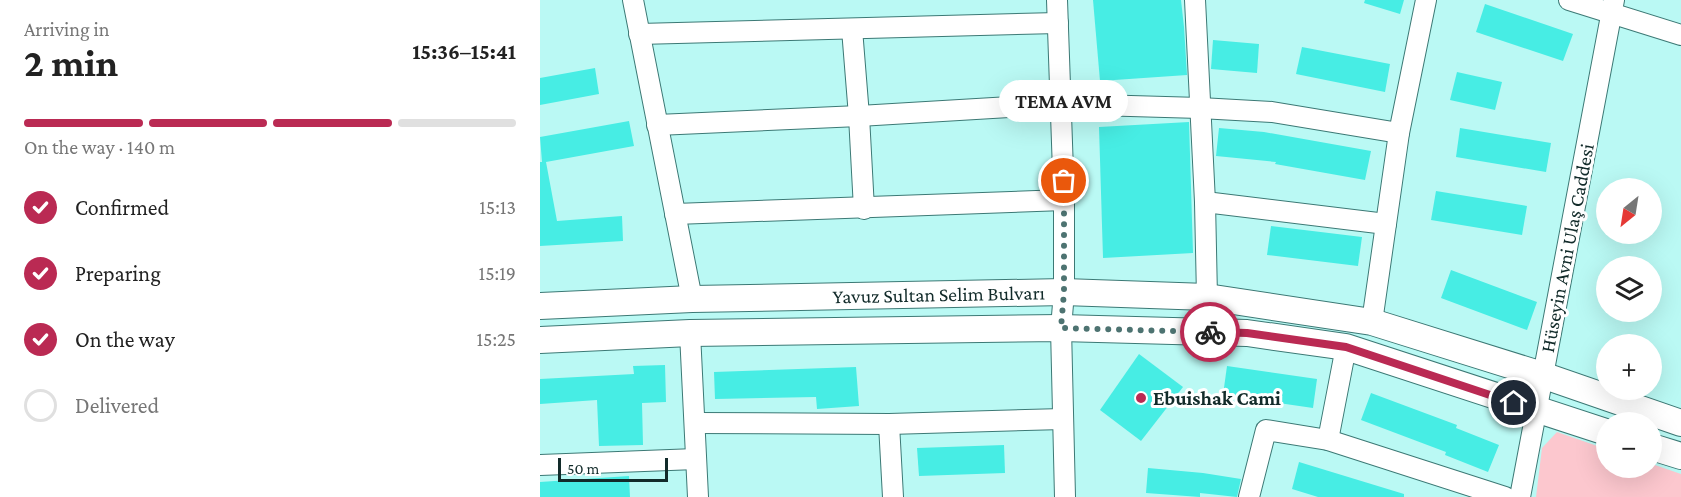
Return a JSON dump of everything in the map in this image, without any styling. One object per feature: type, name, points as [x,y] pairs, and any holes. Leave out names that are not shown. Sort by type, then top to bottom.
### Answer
[{"type":"main road","name":"Yavuz Sultan Selim Bulvarı","points":[[540,306],[692,299],[1064,292],[1207,297],[1372,322],[1542,375],[1681,423]]},
{"type":"main road","name":"Yavuz Sultan Selim Bulvarı","points":[[540,340],[690,333],[1061,328],[1247,333],[1346,347],[1596,429]]},
{"type":"main road","points":[[1662,450],[1681,456]]},
{"type":"street","points":[[633,0],[692,299]]},
{"type":"street","points":[[1057,0],[1064,201],[1064,292],[1061,328],[1065,497]]},
{"type":"street","points":[[1195,0],[1205,202],[1207,297]]},
{"type":"street","points":[[1372,322],[1399,133],[1426,0]]},
{"type":"street","points":[[1569,0],[1613,7],[1681,35]]},
{"type":"street","name":"Hüseyin Avni Ulaş Caddesi","points":[[1520,497],[1613,7]]},
{"type":"street","points":[[639,34],[1058,23]]},
{"type":"street","points":[[852,29],[864,209]]},
{"type":"street","points":[[657,125],[1061,104],[1272,112],[1399,133]]},
{"type":"street","points":[[675,214],[1064,201]]},
{"type":"street","points":[[1205,202],[1386,224]]},
{"type":"street","points":[[690,333],[698,497]]},
{"type":"street","points":[[1328,440],[1346,347]]},
{"type":"street","points":[[695,423],[890,424],[1063,419]]},
{"type":"street","points":[[890,424],[893,497]]},
{"type":"street","points":[[1249,497],[1266,430],[1328,440],[1505,497]]},
{"type":"street","points":[[540,465],[696,459]]},
{"type":"shaded area","points":[[1557,432],[1596,446],[1596,478],[1662,478],[1662,467],[1681,474],[1681,497],[1536,497],[1542,448]]},
{"type":"building","points":[[1093,0],[1181,0],[1187,75],[1100,81]]},
{"type":"building","points":[[1365,0],[1404,0],[1400,14],[1364,3]]},
{"type":"building","points":[[1485,4],[1573,34],[1563,61],[1476,32]]},
{"type":"building","points":[[1213,40],[1259,44],[1257,73],[1211,69]]},
{"type":"building","points":[[1302,47],[1390,64],[1385,92],[1296,74]]},
{"type":"building","points":[[595,68],[599,94],[540,105],[540,78]]},
{"type":"building","points":[[1457,72],[1502,82],[1495,110],[1450,100]]},
{"type":"building","points":[[629,121],[634,146],[546,162],[557,221],[622,216],[623,241],[540,246],[540,162],[542,162],[540,137]]},
{"type":"building","points":[[1189,122],[1193,253],[1103,258],[1099,127]]},
{"type":"building","points":[[1219,128],[1264,132],[1371,151],[1365,180],[1275,164],[1276,162],[1216,156]]},
{"type":"building","points":[[1460,128],[1551,143],[1546,172],[1456,157]]},
{"type":"building","points":[[1436,191],[1527,206],[1522,235],[1431,220]]},
{"type":"building","points":[[1271,226],[1362,237],[1358,266],[1267,255]]},
{"type":"building","points":[[1451,270],[1537,302],[1527,330],[1441,298]]},
{"type":"building","name":"Ebuishak Cami","points":[[1139,354],[1183,387],[1141,441],[1100,410]]},
{"type":"building","points":[[665,365],[666,402],[642,403],[643,445],[599,446],[597,400],[540,404],[540,379],[634,374],[633,366]]},
{"type":"building","points":[[1227,366],[1317,379],[1313,408],[1223,395]]},
{"type":"building","points":[[856,367],[859,406],[817,409],[816,397],[715,399],[714,372]]},
{"type":"building","points":[[1371,393],[1457,425],[1456,428],[1499,445],[1488,472],[1445,455],[1446,452],[1361,420]]},
{"type":"building","points":[[1004,445],[1005,473],[919,476],[917,448]]},
{"type":"building","points":[[1299,462],[1404,494],[1404,497],[1318,497],[1292,489]]},
{"type":"building","points":[[1148,468],[1241,479],[1237,497],[1200,493],[1200,497],[1146,493]]},
{"type":"building","points":[[629,476],[630,497],[540,497],[540,482]]},
{"type":"way so far","points":[[1064,181],[1064,292],[1061,328],[1210,332]]},
{"type":"place","name":"TEMA AVM","points":[[1064,181]]},
{"type":"place","name":"Ebuishak Cami","points":[[1141,398]]},
{"type":"route","points":[[1210,332],[1247,333],[1346,347],[1514,403]]}]
